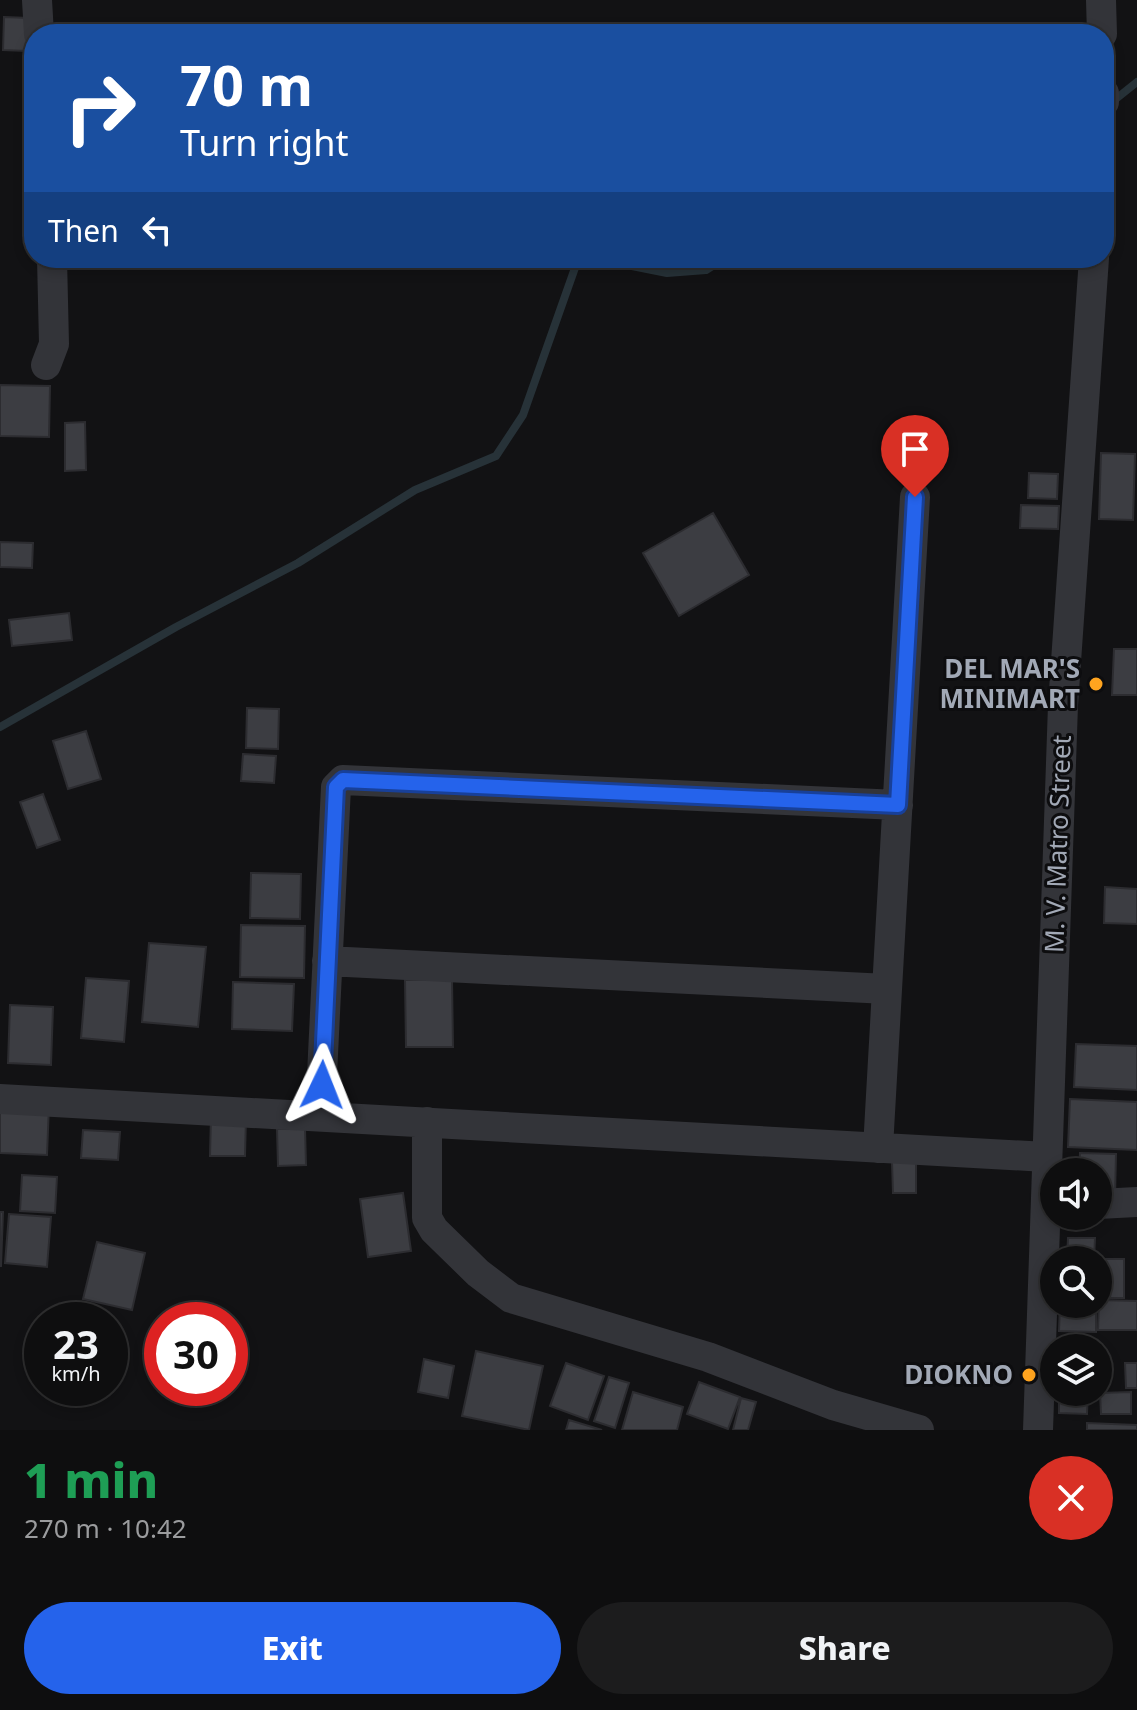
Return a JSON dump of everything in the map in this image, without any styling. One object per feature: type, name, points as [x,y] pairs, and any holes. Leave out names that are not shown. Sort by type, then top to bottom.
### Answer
[{"type":"street","points":[[37,0],[38,24]]},
{"type":"street","points":[[1101,0],[1102,24]]},
{"type":"street","points":[[46,365],[54,344],[52,268]]},
{"type":"street","name":"M. V. Matro Street","points":[[1046,1157],[1063,705],[1093,268]]},
{"type":"street","points":[[878,1148],[915,497]]},
{"type":"street","points":[[320,1116],[336,787],[343,780],[898,805]]},
{"type":"street","points":[[327,961],[887,989]]},
{"type":"street","points":[[0,1099],[1046,1157]]},
{"type":"street","points":[[427,1122],[427,1218],[434,1230],[478,1273],[511,1298],[708,1357],[833,1405],[919,1430]]},
{"type":"street","points":[[1112,1203],[1137,1202]]},
{"type":"street","name":"M. V. Matro Street","points":[[1038,1430],[1049,1230]]},
{"type":"building","points":[[4,17],[29,18],[29,24],[24,24],[24,51],[3,50]]},
{"type":"building","points":[[0,385],[50,386],[49,437],[0,436]]},
{"type":"building","points":[[85,422],[86,470],[65,471],[65,423]]},
{"type":"building","points":[[1101,453],[1135,454],[1133,520],[1099,519]]},
{"type":"building","points":[[1029,473],[1058,474],[1057,499],[1028,498]]},
{"type":"building","points":[[1021,505],[1059,506],[1058,529],[1020,528]]},
{"type":"building","points":[[713,513],[749,575],[679,616],[643,553]]},
{"type":"building","points":[[0,542],[33,543],[32,568],[0,567]]},
{"type":"building","points":[[69,613],[72,640],[12,646],[9,620]]},
{"type":"building","points":[[1114,649],[1137,649],[1137,695],[1112,695]]},
{"type":"building","points":[[247,708],[279,709],[278,749],[246,748]]},
{"type":"building","points":[[86,731],[101,779],[68,789],[53,741]]},
{"type":"building","points":[[243,754],[276,756],[274,783],[241,781]]},
{"type":"building","points":[[43,794],[60,840],[37,848],[20,802]]},
{"type":"building","points":[[251,873],[301,874],[300,919],[250,918]]},
{"type":"building","points":[[1105,887],[1137,889],[1137,924],[1104,923]]},
{"type":"building","points":[[241,925],[305,926],[304,978],[240,977]]},
{"type":"building","points":[[149,943],[206,947],[198,1027],[142,1022]]},
{"type":"building","points":[[86,978],[129,981],[124,1042],[81,1038]]},
{"type":"building","points":[[452,979],[453,1047],[406,1047],[405,980]]},
{"type":"building","points":[[233,982],[294,984],[292,1031],[232,1029]]},
{"type":"building","points":[[10,1005],[53,1007],[51,1065],[8,1063]]},
{"type":"building","points":[[1076,1044],[1137,1046],[1137,1090],[1074,1087]]},
{"type":"building","points":[[1070,1099],[1137,1102],[1137,1150],[1068,1147]]},
{"type":"building","points":[[0,1103],[49,1105],[47,1155],[0,1153]]},
{"type":"building","points":[[211,1116],[246,1117],[245,1156],[210,1156]]},
{"type":"building","points":[[305,1128],[306,1165],[278,1166],[277,1129]]},
{"type":"building","points":[[83,1130],[120,1132],[118,1160],[81,1158]]},
{"type":"building","points":[[1080,1153],[1116,1154],[1115,1197],[1112,1197],[1112,1158],[1080,1158]]},
{"type":"building","points":[[892,1162],[916,1162],[916,1193],[893,1193]]},
{"type":"building","points":[[22,1175],[57,1177],[55,1213],[20,1211]]},
{"type":"building","points":[[403,1193],[411,1251],[368,1257],[360,1199]]},
{"type":"building","points":[[0,1212],[3,1212],[1,1266],[0,1266]]},
{"type":"building","points":[[9,1214],[51,1217],[47,1267],[5,1263]]},
{"type":"building","points":[[1068,1238],[1095,1238],[1095,1246],[1068,1246]]},
{"type":"building","points":[[97,1242],[145,1253],[132,1310],[128,1309],[128,1302],[83,1299]]},
{"type":"building","points":[[1112,1259],[1124,1259],[1124,1298],[1112,1298]]},
{"type":"building","points":[[1112,1300],[1137,1301],[1137,1330],[1098,1330],[1098,1318],[1112,1318]]},
{"type":"building","points":[[1059,1318],[1096,1318],[1096,1332],[1059,1331]]},
{"type":"building","points":[[476,1351],[543,1366],[529,1430],[462,1416]]},
{"type":"building","points":[[424,1359],[454,1366],[448,1398],[418,1392]]},
{"type":"building","points":[[566,1363],[604,1376],[588,1420],[550,1406]]},
{"type":"building","points":[[1125,1363],[1137,1363],[1137,1388],[1126,1388]]},
{"type":"building","points":[[609,1377],[629,1383],[615,1428],[594,1421]]},
{"type":"building","points":[[699,1382],[740,1397],[728,1429],[687,1414]]},
{"type":"building","points":[[633,1392],[683,1407],[677,1430],[622,1430]]},
{"type":"building","points":[[1131,1392],[1131,1414],[1101,1414],[1101,1406],[1112,1406],[1112,1393]]},
{"type":"building","points":[[741,1398],[756,1402],[748,1430],[733,1430]]},
{"type":"building","points":[[1059,1406],[1087,1406],[1087,1414],[1059,1413]]},
{"type":"building","points":[[569,1420],[602,1430],[566,1430]]},
{"type":"building","points":[[1087,1423],[1137,1425],[1137,1430],[1087,1430]]},
{"type":"waterway","points":[[1114,100],[1137,82]]},
{"type":"waterway","points":[[0,727],[176,627],[298,563],[415,490],[496,456],[523,415],[575,268]]},
{"type":"waterway","points":[[642,268],[667,273],[709,268]]},
{"type":"place","name":"DEL MAR'S MINIMART","points":[[1096,684]]},
{"type":"place","name":"DIOKNO","points":[[1029,1375]]},
{"type":"route","points":[[322,1085],[336,787],[343,780],[898,805],[915,497]]}]
